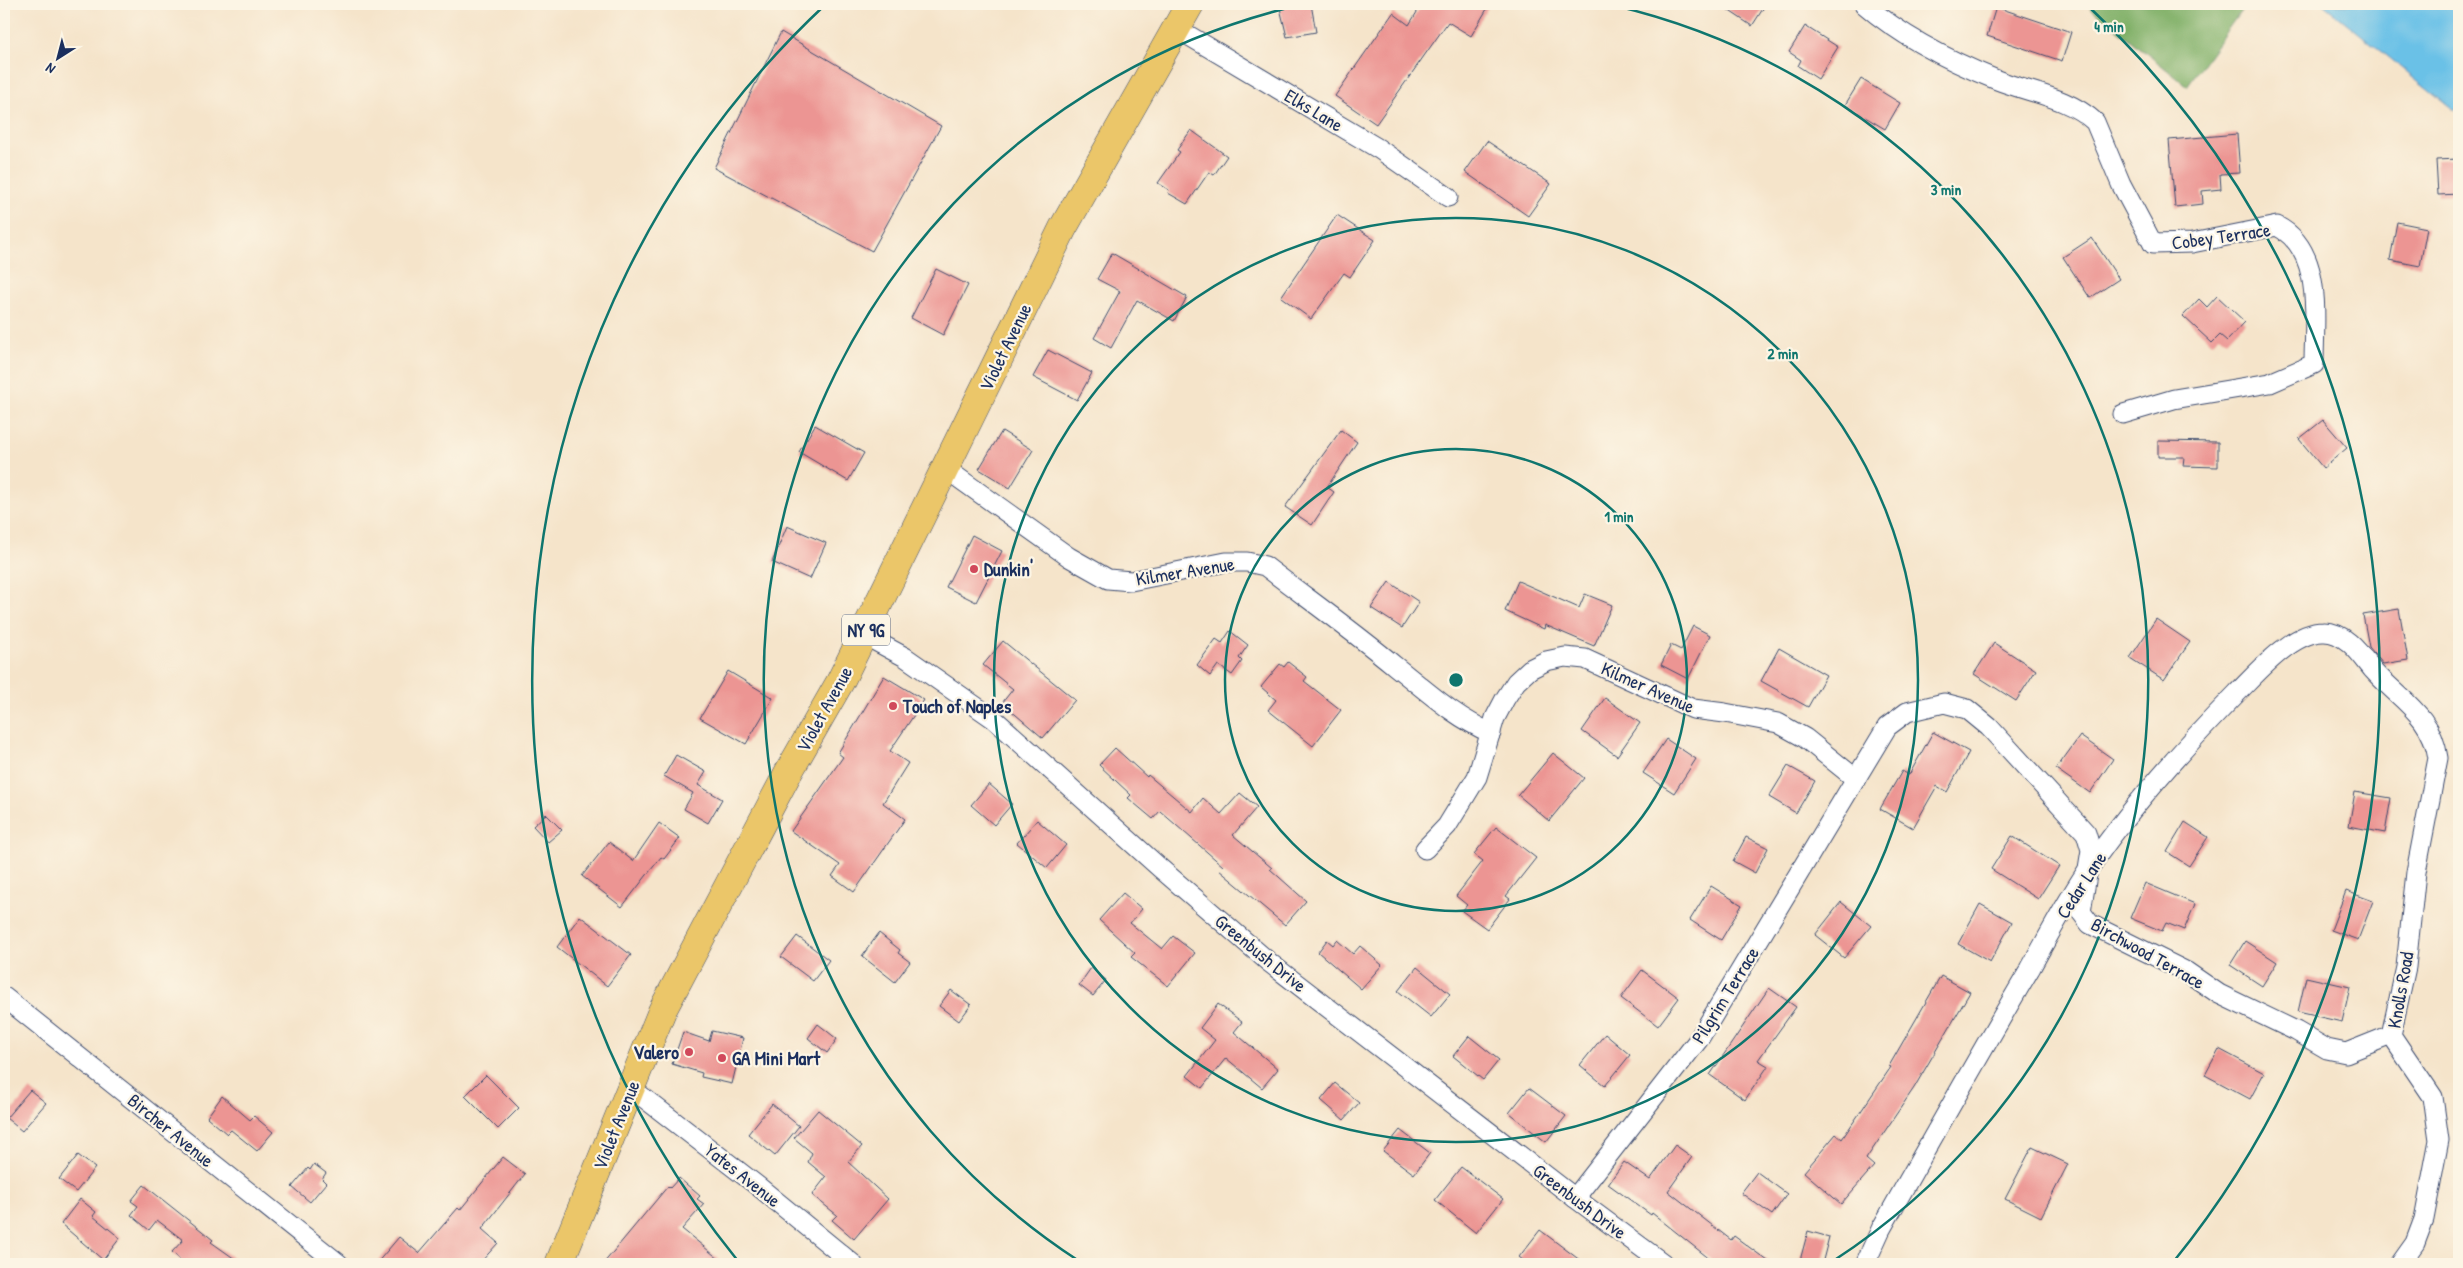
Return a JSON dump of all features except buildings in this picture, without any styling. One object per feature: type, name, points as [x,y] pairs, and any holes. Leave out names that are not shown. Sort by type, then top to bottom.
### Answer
[{"type":"main road","name":"Violet Avenue","points":[[559,1264],[662,1011],[864,635],[1063,228],[1190,4]]},
{"type":"street","name":"Cobey Terrace","points":[[1864,4],[1886,23],[1911,38],[1996,80],[2068,104],[2088,116],[2095,122],[2121,184],[2153,244],[2192,243],[2277,226],[2286,231],[2297,242],[2306,259],[2314,294],[2314,364],[2270,383],[2174,399],[2122,414]]},
{"type":"street","name":"Elks Lane","points":[[1176,28],[1379,149],[1448,197]]},
{"type":"street","name":"Kilmer Avenue","points":[[946,469],[1069,557],[1108,580],[1130,581],[1226,562],[1247,562],[1265,566],[1396,666],[1438,702],[1470,724],[1491,733]]},
{"type":"street","name":"Cedar Lane","points":[[1865,1264],[1886,1220],[2089,868],[2142,798],[2213,718],[2267,663],[2287,647],[2322,631],[2335,633],[2354,646],[2383,681],[2426,722],[2435,740],[2438,758]]},
{"type":"street","name":"Greenbush Drive","points":[[864,635],[905,657],[994,719],[1160,868],[1270,963],[1575,1198],[1664,1264]]},
{"type":"street","name":"Kilmer Avenue","points":[[1426,849],[1447,826],[1477,777],[1495,718],[1516,682],[1530,670],[1546,661],[1565,657],[1585,659],[1693,710],[1725,713],[1778,723],[1806,738],[1856,779]]},
{"type":"street","name":"Birchwood Terrace","points":[[1856,779],[1887,727],[1907,712],[1944,703],[1967,709],[1995,733],[2086,833],[2091,850],[2080,912],[2090,924],[2187,972],[2219,994],[2296,1031],[2327,1049],[2346,1054],[2391,1035]]},
{"type":"street","name":"Knolls Road","points":[[2400,1264],[2415,1243],[2424,1219],[2439,1140],[2432,1098],[2391,1035],[2406,967],[2416,872],[2438,758]]},
{"type":"street","name":"Pilgrim Terrace","points":[[1575,1198],[1699,1039],[1856,779]]},
{"type":"street","name":"Bircher Avenue","points":[[4,997],[339,1264]]},
{"type":"street","name":"Yates Avenue","points":[[631,1088],[759,1187],[853,1264]]},
{"type":"green space","points":[[2085,4],[2246,4],[2187,86]]},
{"type":"water","points":[[2323,4],[2459,4],[2459,114]]},
{"type":"place","name":"Dunkin'","points":[[974,569]]},
{"type":"place","name":"Touch of Naples","points":[[893,706]]},
{"type":"place","name":"Valero","points":[[689,1052]]},
{"type":"place","name":"GA Mini Mart","points":[[722,1058]]}]
